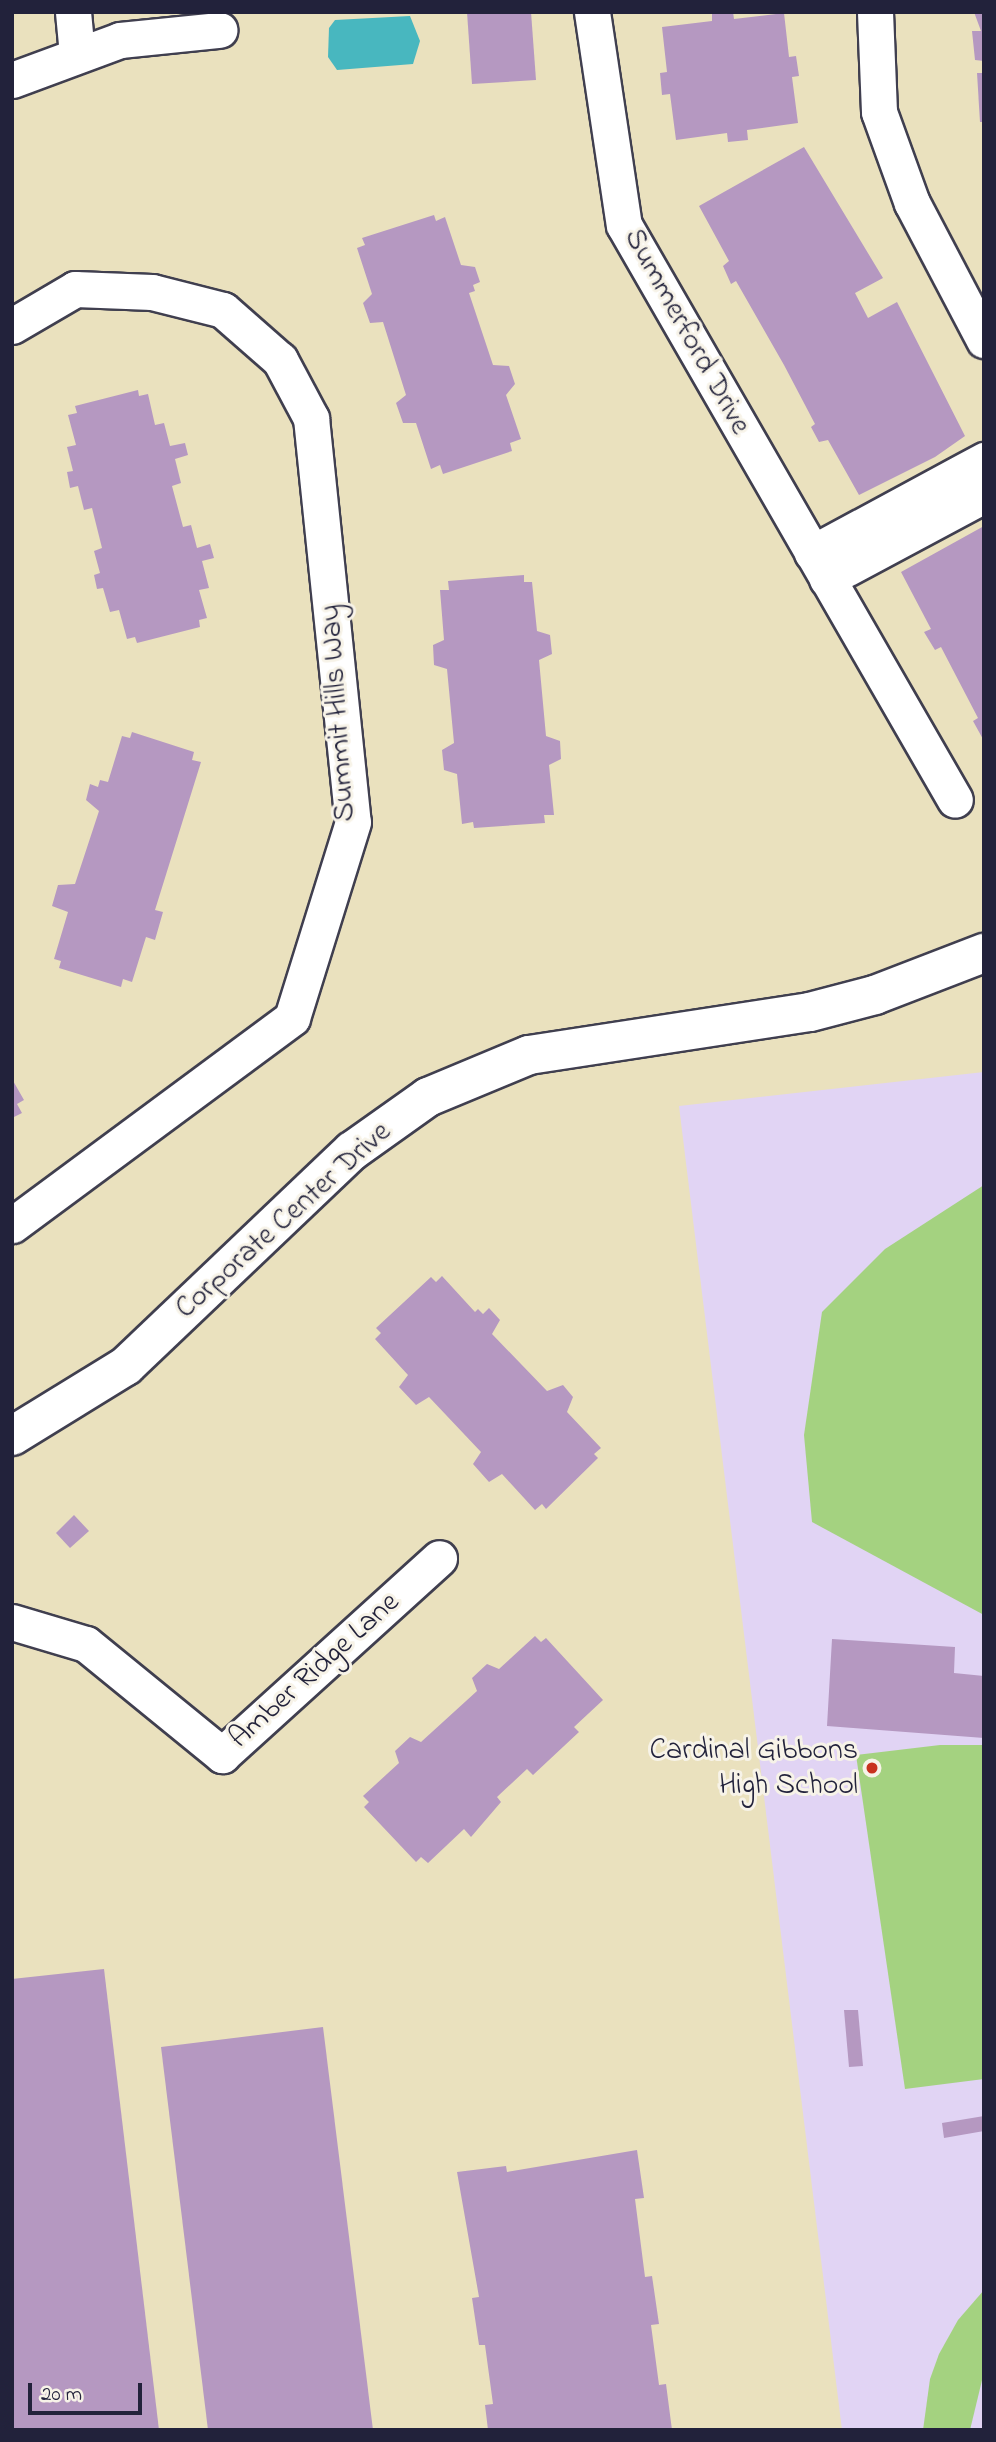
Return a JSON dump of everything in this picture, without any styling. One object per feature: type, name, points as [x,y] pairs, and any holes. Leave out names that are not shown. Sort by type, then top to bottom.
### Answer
[{"type":"street","points":[[73,12],[77,54]]},
{"type":"street","name":"Summerford Drive","points":[[592,12],[624,225],[955,800]]},
{"type":"street","points":[[874,12],[879,112],[912,203],[984,340]]},
{"type":"street","points":[[12,80],[47,71],[77,54],[120,40],[219,30]]},
{"type":"street","name":"Summit Hills Way","points":[[12,326],[75,289],[152,292],[223,310],[280,360],[312,418],[353,822],[292,1018],[12,1225]]},
{"type":"street","points":[[820,566],[984,460]]},
{"type":"street","points":[[820,566],[984,495]]},
{"type":"street","name":"Corporate Center Drive","points":[[12,1436],[126,1366],[352,1151],[428,1097],[529,1055],[810,1012],[875,995],[984,953]]},
{"type":"street","name":"Amber Ridge Lane","points":[[12,1622],[86,1644],[222,1755],[439,1558]]},
{"type":"shaded area","name":"Cardinal Gibbons High School","points":[[984,1072],[984,2430],[842,2430],[679,1106]]},
{"type":"green space","points":[[984,1185],[984,1615],[812,1522],[804,1435],[822,1312],[885,1249]]},
{"type":"green space","points":[[940,1745],[984,1745],[984,2079],[905,2089],[856,1755]]},
{"type":"green space","points":[[984,2290],[984,2372],[970,2430],[923,2430],[930,2379],[939,2354],[958,2320]]},
{"type":"water","points":[[410,16],[420,41],[413,64],[337,70],[328,57],[329,28],[335,20]]},
{"type":"building","points":[[467,12],[531,12],[536,80],[472,84]]},
{"type":"building","points":[[733,12],[734,19],[784,13],[789,57],[796,56],[799,76],[792,77],[798,123],[747,130],[748,140],[728,142],[727,133],[676,140],[670,94],[662,95],[660,73],[667,72],[662,27],[712,21],[712,13]]},
{"type":"building","points":[[974,12],[984,12],[984,61],[975,60],[972,31],[981,31]]},
{"type":"building","points":[[977,73],[984,73],[984,122],[980,122]]},
{"type":"building","points":[[804,147],[883,278],[855,293],[868,318],[897,302],[965,436],[935,457],[859,495],[828,440],[819,442],[811,427],[815,424],[784,365],[736,281],[731,284],[723,266],[729,261],[699,206]]},
{"type":"building","points":[[434,215],[436,221],[445,217],[461,265],[475,267],[480,282],[473,285],[475,291],[469,293],[493,365],[509,366],[515,384],[506,395],[521,439],[510,443],[512,451],[443,474],[440,465],[431,469],[416,423],[403,423],[396,403],[406,395],[383,322],[370,323],[363,303],[372,294],[357,248],[365,245],[362,238]]},
{"type":"building","points":[[138,390],[139,396],[148,394],[155,425],[164,423],[170,446],[185,443],[188,455],[175,459],[181,483],[172,486],[183,527],[191,525],[197,548],[210,544],[214,558],[202,561],[209,588],[199,590],[207,618],[199,620],[200,627],[137,643],[135,637],[127,639],[119,610],[110,612],[103,588],[97,589],[94,575],[100,573],[94,551],[102,548],[92,508],[84,510],[78,486],[70,488],[67,472],[73,471],[67,447],[76,445],[68,415],[77,413],[75,406]]},
{"type":"building","points":[[984,526],[984,741],[973,721],[978,718],[941,647],[935,650],[924,632],[931,629],[901,572]]},
{"type":"building","points":[[524,575],[524,582],[532,582],[537,631],[550,635],[552,654],[539,660],[546,736],[560,741],[561,759],[549,765],[554,815],[544,815],[545,823],[474,828],[473,822],[462,824],[457,774],[444,770],[442,750],[454,743],[447,669],[434,665],[433,645],[444,640],[440,590],[449,590],[448,581]]},
{"type":"building","points":[[132,732],[194,752],[192,760],[201,762],[155,910],[163,912],[155,940],[146,937],[132,982],[123,979],[121,987],[59,968],[61,961],[54,959],[68,912],[52,906],[58,885],[75,884],[99,811],[86,800],[90,784],[98,787],[100,780],[108,782],[122,736],[130,738]]},
{"type":"building","points":[[12,1079],[24,1100],[17,1104],[22,1113],[12,1118]]},
{"type":"building","points":[[442,1276],[475,1312],[478,1309],[483,1314],[489,1308],[500,1320],[492,1334],[547,1391],[563,1385],[573,1397],[567,1412],[601,1448],[594,1454],[598,1458],[546,1509],[542,1504],[535,1510],[502,1474],[489,1482],[473,1464],[481,1452],[429,1397],[416,1405],[399,1387],[408,1375],[375,1339],[381,1333],[376,1328],[431,1277],[436,1282]]},
{"type":"building","points":[[74,1515],[89,1531],[70,1548],[56,1533]]},
{"type":"building","points":[[535,1636],[541,1642],[546,1638],[603,1700],[574,1727],[579,1732],[533,1775],[527,1769],[497,1797],[501,1802],[471,1837],[464,1829],[428,1863],[421,1857],[416,1862],[364,1807],[369,1802],[363,1796],[399,1763],[395,1751],[410,1737],[421,1742],[477,1691],[472,1678],[487,1664],[499,1669]]},
{"type":"building","points":[[832,1639],[955,1647],[954,1673],[984,1676],[984,1738],[827,1726]]},
{"type":"building","points":[[104,1969],[159,2430],[12,2430],[12,1979]]},
{"type":"building","points":[[844,2010],[858,2010],[863,2066],[849,2067]]},
{"type":"building","points":[[323,2027],[373,2430],[208,2430],[161,2047]]},
{"type":"building","points":[[984,2116],[984,2131],[944,2138],[942,2123]]},
{"type":"building","points":[[637,2150],[644,2198],[635,2199],[645,2277],[652,2276],[659,2324],[651,2325],[659,2385],[666,2384],[672,2430],[488,2430],[485,2405],[493,2404],[485,2345],[479,2345],[472,2298],[479,2297],[457,2172],[506,2166],[507,2172]]},
{"type":"place","name":"Cardinal Gibbons High School","points":[[872,1768]]}]
